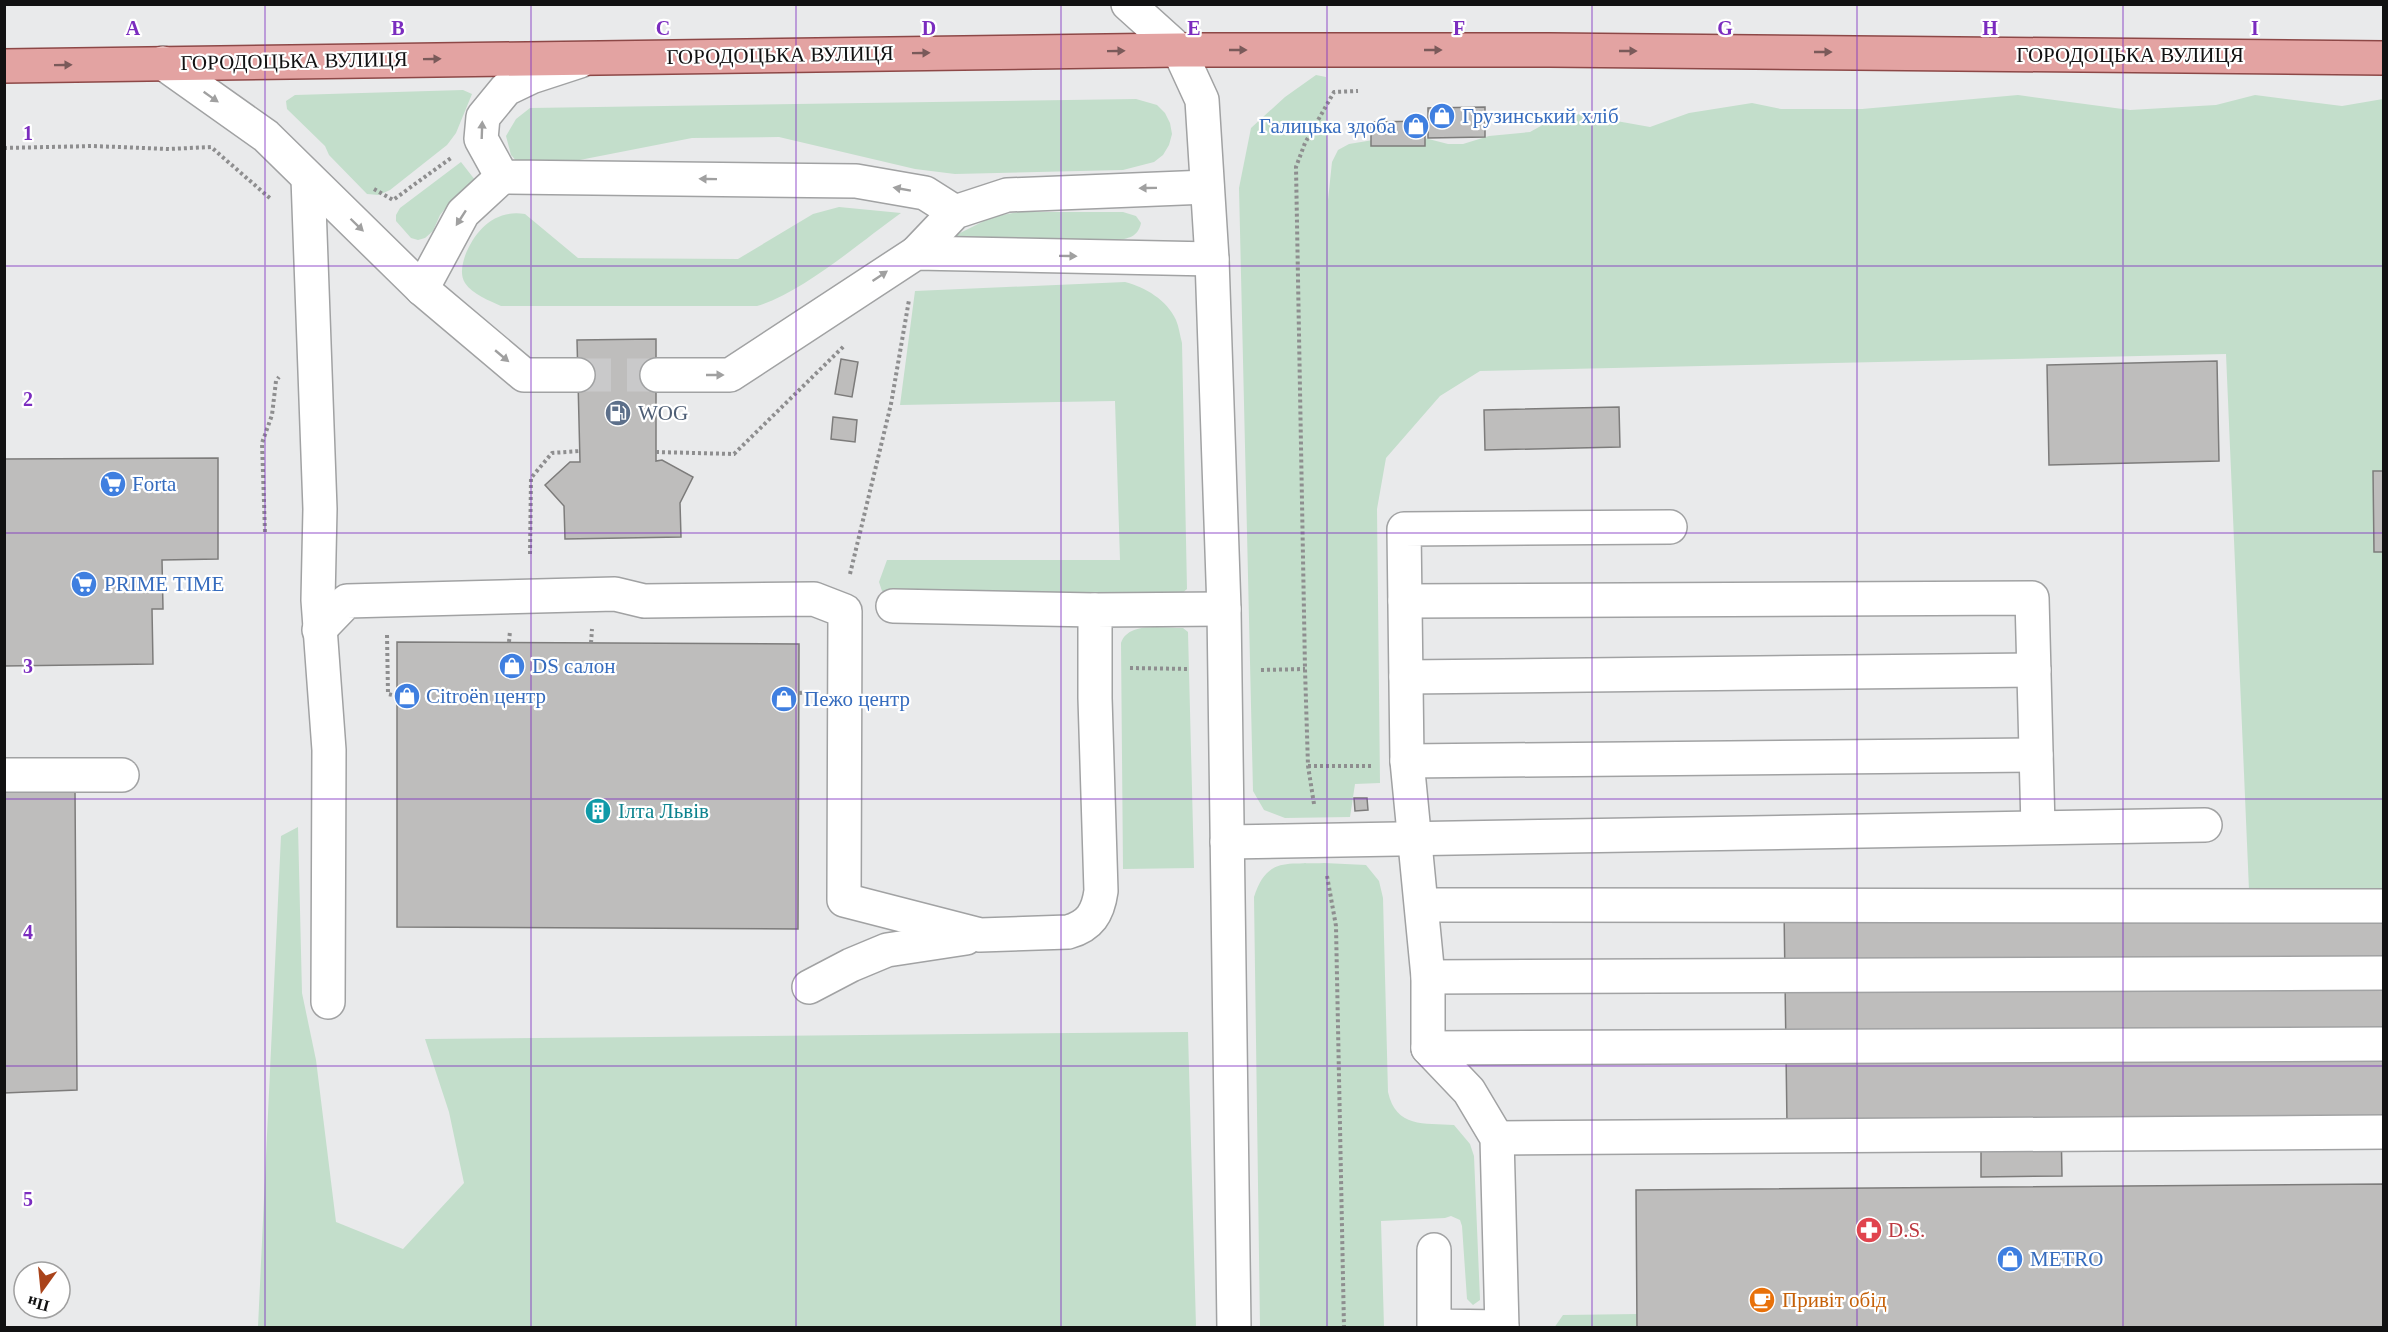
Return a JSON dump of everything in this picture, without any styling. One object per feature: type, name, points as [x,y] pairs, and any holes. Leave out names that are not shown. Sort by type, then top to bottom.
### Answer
[{"type":"main road","name":"ГОРОДОЦЬКА ВУЛИЦЯ","points":[[4,66],[1179,50],[1550,50],[2384,58]]},
{"type":"street","points":[[1128,4],[1179,50],[1202,100],[1212,259],[1224,609],[1234,1328]]},
{"type":"street","points":[[502,177],[481,139],[483,117],[506,89],[531,77],[589,57]]},
{"type":"street","points":[[163,63],[266,136],[422,289],[524,375],[578,375]]},
{"type":"street","points":[[422,289],[463,213],[502,177],[856,181],[924,193],[956,212]]},
{"type":"street","points":[[308,178],[320,509],[319,630],[329,750],[328,1002]]},
{"type":"street","points":[[657,375],[730,375],[916,253],[956,212],[1007,195],[1207,187]]},
{"type":"street","points":[[916,253],[1212,259]]},
{"type":"street","points":[[1434,1250],[1434,1326],[1502,1327],[1497,1138],[1469,1091],[1428,1048],[1428,977],[1407,761],[1404,529],[1670,527]]},
{"type":"street","points":[[319,630],[347,601],[359,600],[615,594],[644,601],[814,599],[845,611],[844,900],[980,936]]},
{"type":"street","points":[[1405,601],[2032,598],[2038,827]]},
{"type":"street","points":[[893,606],[1095,610],[1224,609]]},
{"type":"street","points":[[809,987],[851,965],[888,950],[980,936],[1068,932],[1081,928],[1092,918],[1099,905],[1101,891],[1095,610]]},
{"type":"street","points":[[1406,677],[2034,670]]},
{"type":"street","points":[[1407,761],[2036,755]]},
{"type":"street","points":[[4,776],[123,775]]},
{"type":"street","points":[[1227,842],[2205,825]]},
{"type":"street","points":[[1422,905],[2384,906]]},
{"type":"street","points":[[1428,977],[2384,973]]},
{"type":"street","points":[[1428,1048],[2384,1044]]},
{"type":"street","points":[[1497,1138],[2384,1132]]},
{"type":"path","points":[[1315,807],[1308,766],[1305,669],[1296,167],[1305,143],[1334,92],[1358,91]]},
{"type":"path","points":[[4,148],[93,146],[170,149],[211,147],[274,201]]},
{"type":"path","points":[[393,201],[453,156]]},
{"type":"path","points":[[845,611],[852,559],[891,404],[910,294]]},
{"type":"path","points":[[656,452],[734,454],[846,344]]},
{"type":"path","points":[[265,532],[262,443],[272,415],[276,381],[283,372]]},
{"type":"path","points":[[530,554],[531,478],[552,453],[580,451]]},
{"type":"path","points":[[1095,668],[1189,669]]},
{"type":"path","points":[[1250,670],[1305,669]]},
{"type":"path","points":[[1308,766],[1380,766],[1407,761]]},
{"type":"path","points":[[1326,873],[1336,926],[1344,1328]]},
{"type":"green space","points":[[1316,75],[1326,77],[1328,200],[1332,162],[1338,150],[1349,144],[1409,134],[1448,144],[1463,144],[1489,136],[1530,132],[1566,112],[1650,127],[1689,113],[1752,103],[1781,109],[1862,109],[2018,95],[2130,110],[2216,105],[2255,95],[2342,106],[2383,99],[2383,890],[2249,890],[2226,354],[1480,371],[1440,396],[1386,458],[1377,509],[1380,783],[1355,784],[1350,817],[1285,818],[1264,810],[1253,791],[1239,188],[1251,128],[1285,97]]},
{"type":"green space","points":[[463,90],[472,94],[456,133],[447,145],[390,190],[379,195],[367,194],[329,155],[325,146],[287,109],[286,101],[295,95]]},
{"type":"green space","points":[[1136,99],[1157,105],[1165,113],[1172,134],[1163,155],[1154,162],[1123,170],[955,174],[915,169],[779,137],[692,138],[549,166],[520,165],[511,155],[506,136],[516,119],[530,108]]},
{"type":"green space","points":[[461,162],[475,180],[452,200],[440,215],[433,231],[425,238],[418,240],[411,238],[396,221],[400,208]]},
{"type":"green space","points":[[839,207],[901,213],[794,290],[757,306],[501,306],[472,291],[462,277],[464,259],[480,230],[495,218],[514,213],[525,214],[578,258],[738,259],[813,214]]},
{"type":"green space","points":[[1018,212],[1123,212],[1136,216],[1141,223],[1138,231],[1132,236],[1115,240],[988,240],[954,236],[992,217]]},
{"type":"green space","points":[[1125,282],[1148,291],[1167,306],[1176,320],[1182,343],[1187,589],[1181,594],[882,591],[879,582],[887,560],[1120,560],[1115,401],[900,405],[915,291]]},
{"type":"green space","points":[[1183,628],[1188,632],[1194,868],[1123,869],[1121,643],[1131,631],[1139,629]]},
{"type":"green space","points":[[298,827],[302,993],[316,1060],[336,1222],[403,1249],[464,1183],[449,1112],[425,1039],[1188,1032],[1196,1327],[258,1327],[281,836]]},
{"type":"green space","points":[[1324,863],[1366,865],[1379,881],[1383,898],[1388,1092],[1392,1104],[1404,1118],[1422,1123],[1454,1125],[1470,1144],[1474,1156],[1480,1300],[1473,1305],[1467,1299],[1460,1220],[1451,1216],[1381,1221],[1384,1327],[1260,1327],[1254,897],[1265,875],[1280,865]]},
{"type":"green space","points":[[1638,1314],[1638,1327],[1554,1328],[1563,1315]]},
{"type":"building","points":[[1485,107],[1485,137],[1428,138],[1428,108]]},
{"type":"building","points":[[1425,121],[1425,146],[1371,146],[1371,122]]},
{"type":"building","name":"WOG","points":[[656,339],[656,461],[662,460],[693,477],[680,503],[681,537],[565,539],[564,506],[545,485],[570,462],[580,462],[577,340]]},
{"type":"building","points":[[841,359],[858,362],[852,397],[835,394]]},
{"type":"building","points":[[2217,361],[2219,461],[2049,465],[2047,365]]},
{"type":"building","points":[[1619,407],[1620,447],[1485,450],[1484,410]]},
{"type":"building","points":[[833,417],[857,420],[855,442],[831,439]]},
{"type":"building","name":"PRIME TIME","points":[[218,458],[218,559],[162,560],[163,609],[152,609],[153,664],[4,666],[4,459]]},
{"type":"building","points":[[2373,471],[2384,471],[2384,552],[2374,552]]},
{"type":"building","name":"Ілта Львів","points":[[397,642],[799,644],[798,929],[397,927]]},
{"type":"building","points":[[75,789],[77,1090],[4,1093],[4,790]]},
{"type":"building","points":[[1354,798],[1367,798],[1368,810],[1355,811]]},
{"type":"building","points":[[2384,903],[2384,1121],[2061,1124],[2062,1176],[1981,1177],[1981,1122],[1787,1124],[1784,908]]},
{"type":"building","name":"METRO","points":[[2384,1184],[2384,1328],[1637,1328],[1636,1190]]},
{"type":"tunnel","points":[[578,375],[657,375]]},
{"type":"place","name":"Грузинський хліб","points":[[1442,116]]},
{"type":"place","name":"Галицька здоба","points":[[1416,126]]},
{"type":"place","name":"WOG","points":[[618,413]]},
{"type":"place","name":"Forta","points":[[113,484]]},
{"type":"place","name":"PRIME TIME","points":[[84,584]]},
{"type":"place","name":"DS салон","points":[[512,666]]},
{"type":"place","name":"Citroën центр","points":[[407,696]]},
{"type":"place","name":"Пежо центр","points":[[784,699]]},
{"type":"place","name":"Ілта Львів","points":[[598,811]]},
{"type":"place","name":"D.S.","points":[[1869,1230]]},
{"type":"place","name":"METRO","points":[[2010,1259]]},
{"type":"place","name":"Привіт обід","points":[[1762,1300]]}]
